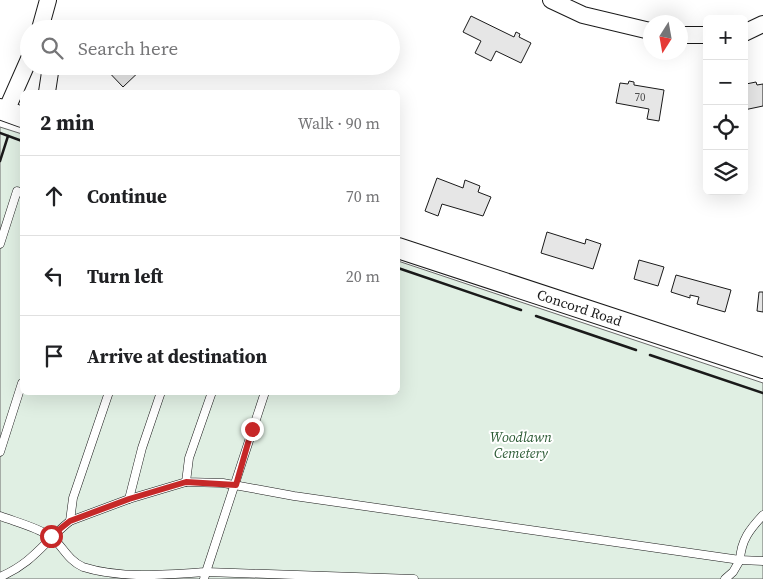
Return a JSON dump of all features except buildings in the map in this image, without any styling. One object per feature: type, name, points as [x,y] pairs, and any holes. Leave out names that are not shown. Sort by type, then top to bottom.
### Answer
[{"type":"street","points":[[42,20],[48,0]]},
{"type":"street","points":[[52,0],[53,20]]},
{"type":"street","points":[[559,2],[583,15],[643,29]]},
{"type":"street","points":[[748,31],[763,24]]},
{"type":"street","points":[[688,35],[703,35]]},
{"type":"street","points":[[10,112],[23,75]]},
{"type":"street","points":[[46,90],[49,75]]},
{"type":"street","name":"Concord Road","points":[[400,249],[763,368]]},
{"type":"lane","points":[[0,244],[17,191],[20,192]]},
{"type":"lane","points":[[0,452],[20,389]]},
{"type":"lane","points":[[70,521],[73,498],[108,395]]},
{"type":"lane","points":[[129,499],[142,448],[160,395]]},
{"type":"lane","points":[[186,482],[190,458],[211,395]]},
{"type":"lane","points":[[205,575],[264,395]]},
{"type":"lane","points":[[0,577],[38,554],[51,536],[70,521],[129,499],[186,482],[236,485],[294,496],[740,560],[763,561]]},
{"type":"lane","points":[[725,579],[733,572],[740,560],[743,540],[749,530],[763,515]]},
{"type":"lane","points":[[0,516],[51,536],[73,561],[98,572],[149,577],[205,575],[414,579]]},
{"type":"green space","name":"Woodlawn Cemetery","points":[[0,127],[20,133],[20,395],[400,395],[400,262],[763,383],[763,579],[0,579]]},
{"type":"wall","points":[[0,133],[20,140]]},
{"type":"wall","points":[[0,161],[8,136]]},
{"type":"wall","points":[[400,269],[521,310]]},
{"type":"wall","points":[[536,316],[636,350]]},
{"type":"wall","points":[[650,355],[763,393]]},
{"type":"route","points":[[51,536],[70,521],[129,499],[186,482],[236,485],[252,429]]}]
